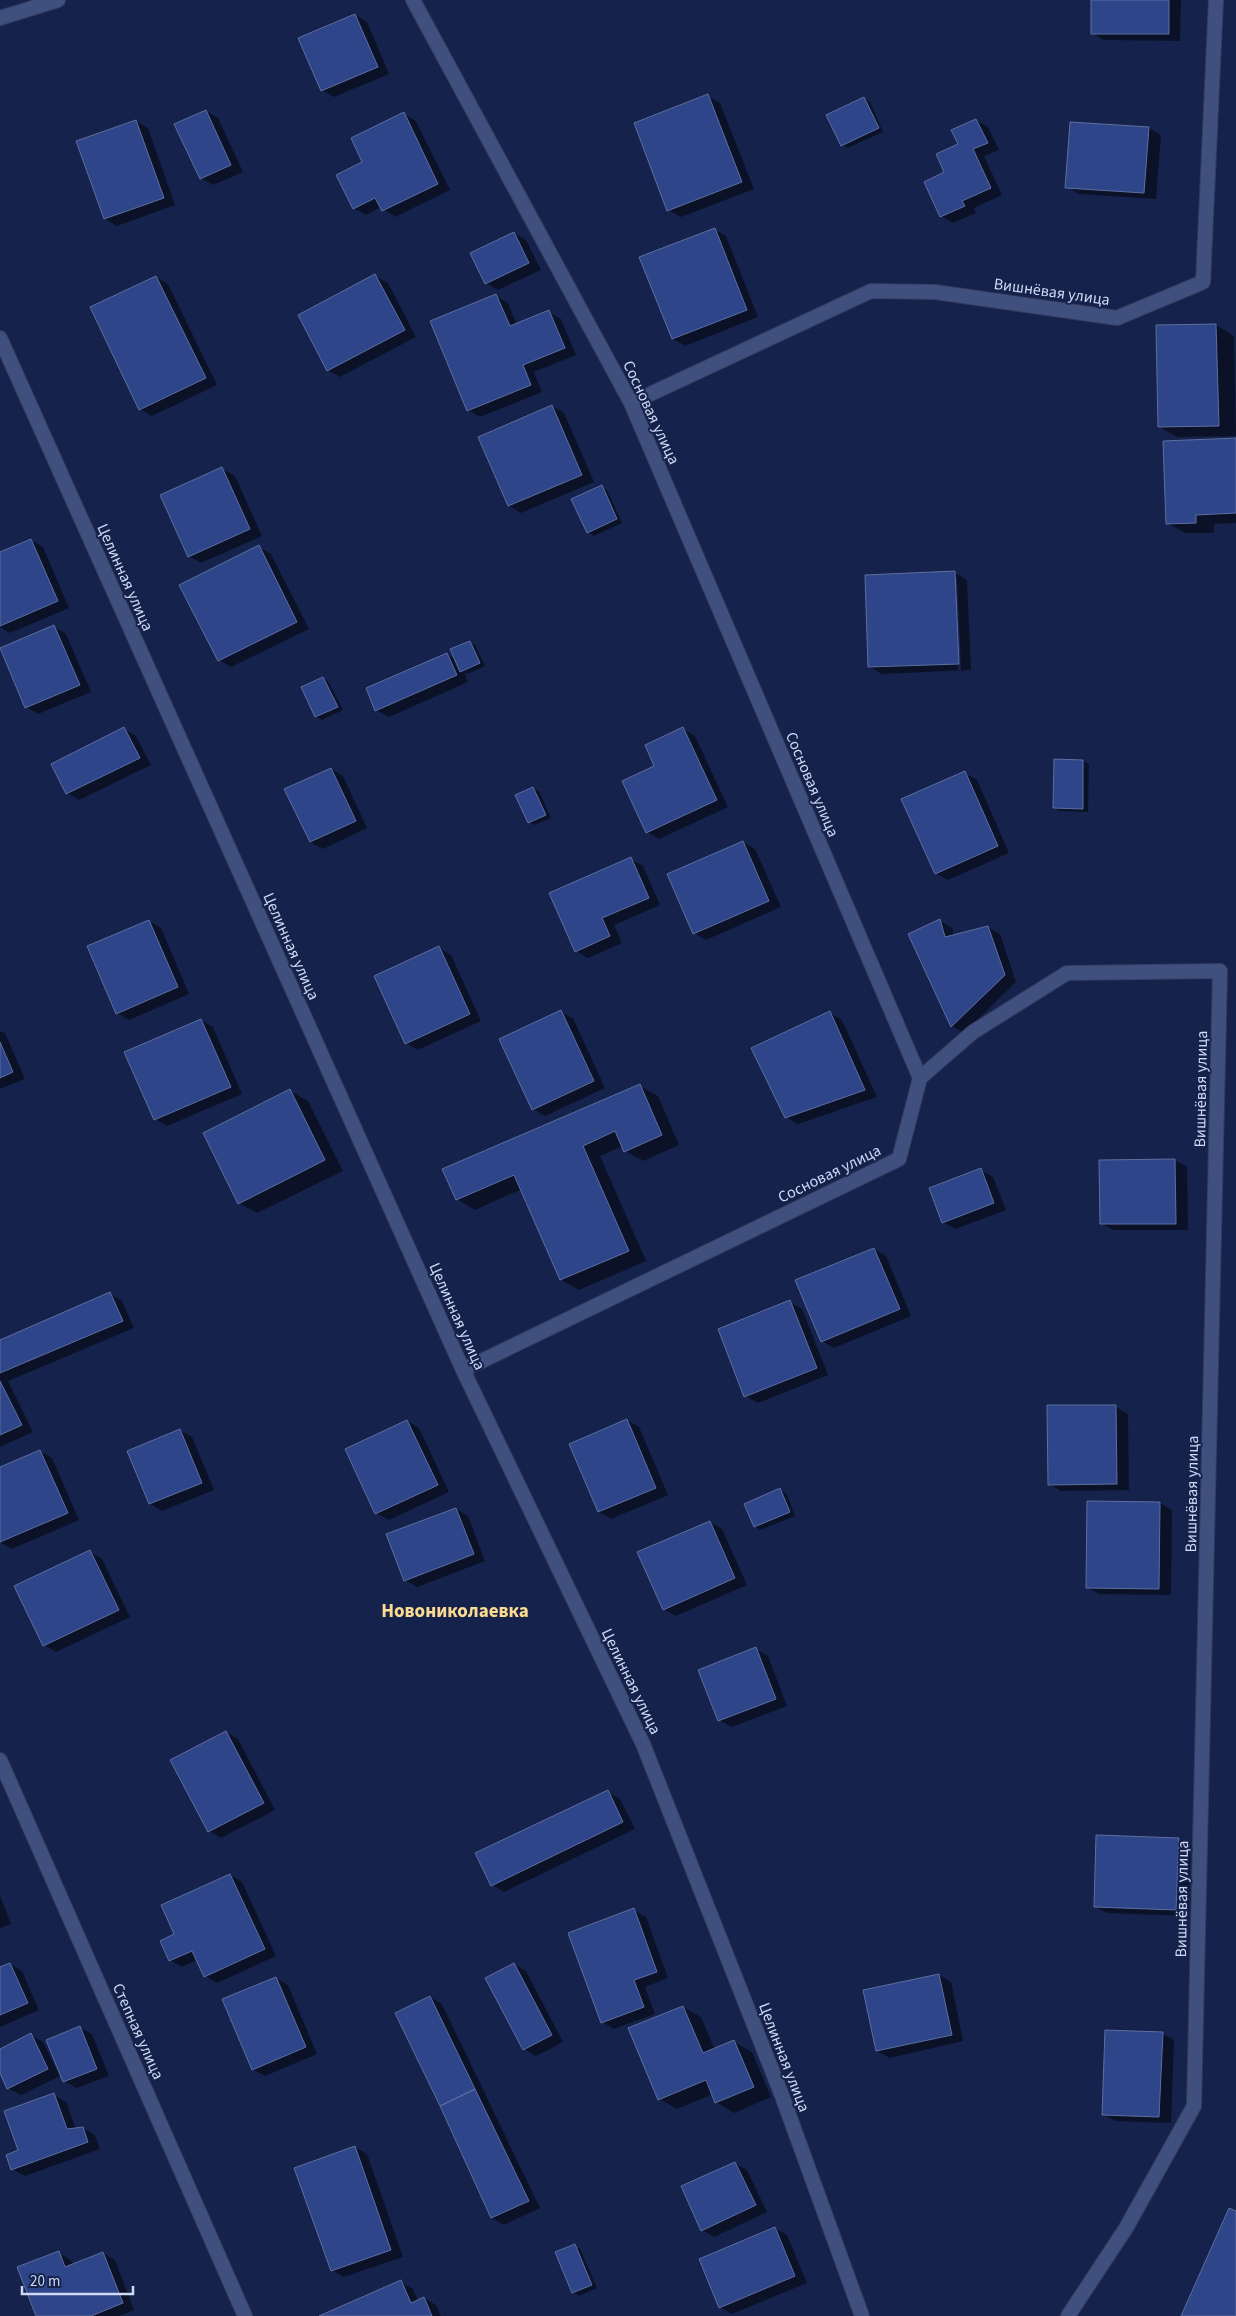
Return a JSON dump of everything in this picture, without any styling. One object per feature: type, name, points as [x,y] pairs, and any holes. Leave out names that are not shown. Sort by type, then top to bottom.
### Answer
[{"type":"street","points":[[0,18],[58,0]]},
{"type":"street","name":"Сосновая улица","points":[[413,0],[631,402],[920,1078],[899,1159],[462,1370]]},
{"type":"street","name":"Вишнёвая улица","points":[[631,402],[872,290],[935,292],[1117,318],[1204,282],[1216,0]]},
{"type":"street","name":"Целинная улица","points":[[0,338],[462,1370],[643,1744],[781,2094],[862,2316]]},
{"type":"street","name":"Вишнёвая улица","points":[[920,1078],[973,1032],[1067,973],[1220,971],[1194,2106],[1126,2228],[1068,2316]]},
{"type":"street","name":"Степная улица","points":[[0,1760],[245,2316]]},
{"type":"building","points":[[1091,0],[1169,0],[1169,34],[1091,34]]},
{"type":"building","points":[[355,14],[378,67],[321,91],[298,38]]},
{"type":"building","points":[[708,94],[742,182],[667,211],[634,123]]},
{"type":"building","points":[[864,97],[879,128],[841,146],[826,115]]},
{"type":"building","points":[[206,110],[231,165],[200,179],[174,124]]},
{"type":"building","points":[[404,112],[438,184],[382,211],[375,198],[353,209],[336,175],[362,162],[351,138]]},
{"type":"building","points":[[976,119],[988,143],[973,149],[991,188],[962,201],[965,206],[940,217],[924,182],[944,172],[936,154],[958,144],[951,130]]},
{"type":"building","points":[[136,120],[164,198],[104,219],[76,141]]},
{"type":"building","points":[[1070,122],[1149,127],[1144,193],[1065,188]]},
{"type":"building","points":[[715,228],[747,310],[672,339],[639,257]]},
{"type":"building","points":[[514,232],[529,263],[485,284],[470,253]]},
{"type":"building","points":[[375,274],[405,330],[327,371],[298,315]]},
{"type":"building","points":[[156,276],[206,378],[139,410],[90,307]]},
{"type":"building","points":[[496,294],[510,326],[549,310],[565,348],[523,365],[531,385],[467,411],[430,321]]},
{"type":"building","points":[[1216,324],[1219,426],[1158,427],[1156,325]]},
{"type":"building","points":[[552,405],[582,475],[508,506],[478,437]]},
{"type":"building","points":[[1236,438],[1236,513],[1196,515],[1196,523],[1166,524],[1163,441]]},
{"type":"building","points":[[222,467],[250,529],[188,557],[160,495]]},
{"type":"building","points":[[602,485],[617,519],[587,533],[571,499]]},
{"type":"building","points":[[31,539],[58,601],[0,626],[0,552]]},
{"type":"building","points":[[259,545],[297,622],[218,661],[179,585]]},
{"type":"building","points":[[955,571],[959,664],[868,667],[865,575]]},
{"type":"building","points":[[54,625],[80,685],[25,708],[0,648]]},
{"type":"building","points":[[470,641],[480,663],[460,672],[450,649]]},
{"type":"building","points":[[447,653],[457,675],[375,711],[366,688]]},
{"type":"building","points":[[323,677],[338,707],[315,717],[301,687]]},
{"type":"building","points":[[124,727],[140,758],[66,794],[51,764]]},
{"type":"building","points":[[683,727],[717,800],[646,833],[622,781],[654,766],[645,745]]},
{"type":"building","points":[[1054,759],[1083,760],[1083,809],[1053,808]]},
{"type":"building","points":[[331,768],[356,821],[310,842],[284,789]]},
{"type":"building","points":[[965,771],[998,846],[935,874],[901,799]]},
{"type":"building","points":[[533,787],[546,815],[528,823],[515,795]]},
{"type":"building","points":[[743,841],[769,901],[693,934],[667,874]]},
{"type":"building","points":[[631,857],[649,898],[602,918],[610,936],[575,952],[549,893]]},
{"type":"building","points":[[940,919],[945,937],[988,926],[1005,975],[951,1027],[908,934]]},
{"type":"building","points":[[149,920],[178,987],[116,1014],[87,946]]},
{"type":"building","points":[[439,946],[470,1014],[405,1044],[374,976]]},
{"type":"building","points":[[561,1010],[594,1081],[532,1110],[499,1039]]},
{"type":"building","points":[[830,1011],[865,1090],[785,1118],[751,1048]]},
{"type":"building","points":[[201,1019],[231,1087],[154,1120],[124,1052]]},
{"type":"building","points":[[0,1042],[13,1072],[0,1078]]},
{"type":"building","points":[[640,1084],[662,1135],[624,1152],[615,1131],[583,1146],[629,1251],[560,1280],[514,1175],[456,1200],[442,1169]]},
{"type":"building","points":[[290,1089],[325,1160],[238,1204],[203,1133]]},
{"type":"building","points":[[1175,1159],[1176,1224],[1100,1224],[1099,1160]]},
{"type":"building","points":[[981,1168],[994,1203],[942,1223],[929,1188]]},
{"type":"building","points":[[874,1248],[900,1309],[821,1342],[795,1280]]},
{"type":"building","points":[[110,1292],[123,1321],[0,1373],[0,1340]]},
{"type":"building","points":[[790,1300],[817,1368],[744,1397],[718,1329]]},
{"type":"building","points":[[0,1381],[22,1425],[0,1435]]},
{"type":"building","points":[[1047,1405],[1116,1405],[1117,1484],[1048,1485]]},
{"type":"building","points":[[627,1419],[656,1488],[598,1512],[569,1444]]},
{"type":"building","points":[[407,1420],[438,1485],[375,1514],[345,1449]]},
{"type":"building","points":[[180,1429],[202,1483],[149,1504],[127,1451]]},
{"type":"building","points":[[40,1450],[68,1513],[0,1542],[0,1467]]},
{"type":"building","points":[[780,1488],[790,1512],[754,1527],[744,1504]]},
{"type":"building","points":[[1087,1501],[1160,1502],[1159,1589],[1086,1588]]},
{"type":"building","points":[[456,1508],[474,1554],[404,1581],[386,1534]]},
{"type":"building","points":[[710,1521],[735,1578],[663,1610],[637,1552]]},
{"type":"building","points":[[90,1550],[119,1610],[43,1646],[14,1586]]},
{"type":"building","points":[[756,1647],[776,1699],[718,1721],[698,1670]]},
{"type":"building","points":[[226,1731],[264,1803],[208,1832],[170,1760]]},
{"type":"building","points":[[608,1790],[623,1822],[491,1886],[475,1853]]},
{"type":"building","points":[[1096,1835],[1179,1838],[1176,1910],[1094,1907]]},
{"type":"building","points":[[230,1874],[265,1949],[204,1977],[192,1951],[169,1961],[160,1941],[174,1934],[161,1905]]},
{"type":"building","points":[[634,1908],[657,1972],[634,1980],[644,2007],[601,2023],[568,1933]]},
{"type":"building","points":[[10,1963],[28,2003],[0,2015],[0,1967]]},
{"type":"building","points":[[514,1963],[552,2035],[523,2050],[485,1978]]},
{"type":"building","points":[[939,1974],[952,2035],[876,2051],[863,1990]]},
{"type":"building","points":[[276,1977],[306,2047],[252,2070],[222,1999]]},
{"type":"building","points":[[430,1996],[475,2089],[440,2106],[395,2013]]},
{"type":"building","points":[[683,2006],[703,2053],[734,2040],[754,2087],[715,2103],[706,2080],[658,2100],[628,2028]]},
{"type":"building","points":[[80,2026],[97,2069],[63,2082],[46,2040]]},
{"type":"building","points":[[1105,2030],[1163,2032],[1159,2117],[1102,2115]]},
{"type":"building","points":[[31,2033],[48,2069],[7,2089],[0,2073],[0,2049]]},
{"type":"building","points":[[475,2089],[529,2201],[491,2218],[440,2106]]},
{"type":"building","points":[[54,2093],[67,2129],[83,2127],[88,2142],[11,2170],[6,2155],[18,2150],[4,2111]]},
{"type":"building","points":[[355,2146],[391,2250],[331,2271],[294,2168]]},
{"type":"building","points":[[735,2162],[756,2205],[701,2231],[681,2186]]},
{"type":"building","points":[[1229,2208],[1236,2211],[1236,2316],[1181,2316]]},
{"type":"building","points":[[775,2227],[795,2276],[719,2308],[699,2259]]},
{"type":"building","points":[[575,2244],[592,2285],[572,2293],[555,2252]]},
{"type":"building","points":[[59,2251],[65,2267],[103,2252],[123,2303],[91,2316],[36,2316],[17,2267]]},
{"type":"building","points":[[401,2280],[411,2303],[424,2297],[432,2316],[319,2316]]},
{"type":"district","name":"Новониколаевка","points":[[455,1610]]}]
